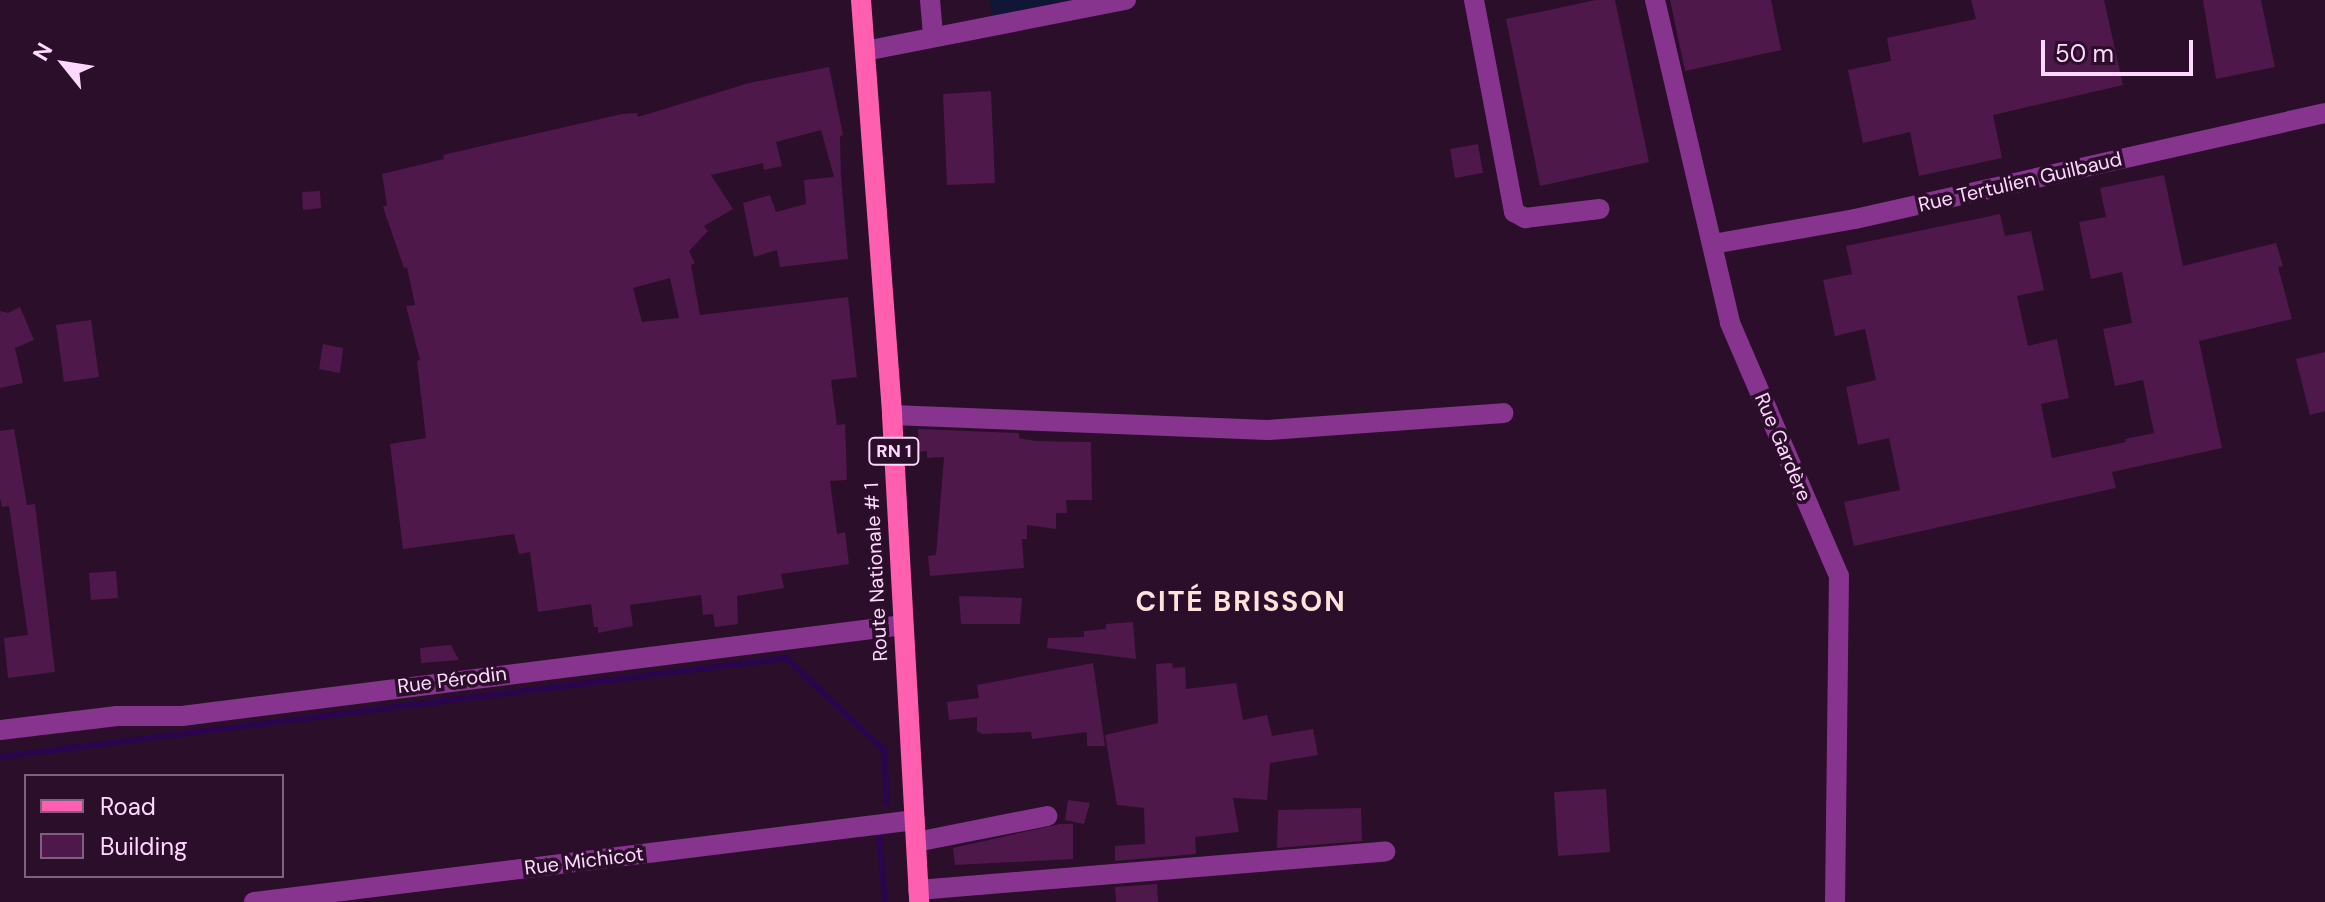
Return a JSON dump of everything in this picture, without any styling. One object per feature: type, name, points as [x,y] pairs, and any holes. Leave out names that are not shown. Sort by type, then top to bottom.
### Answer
[{"type":"main road","name":"Route Nationale # 1","points":[[861,0],[892,415],[918,896]]},
{"type":"street","points":[[930,0],[933,36]]},
{"type":"street","points":[[865,51],[1126,0]]},
{"type":"street","points":[[1474,0],[1514,212],[1525,218],[1599,209]]},
{"type":"street","name":"Rue Gardère","points":[[1655,0],[1730,323],[1839,576],[1835,902]]},
{"type":"street","name":"Rue Tertulien Guilbaud","points":[[1713,244],[1855,219],[2325,113]]},
{"type":"street","points":[[892,415],[1268,430],[1503,413]]},
{"type":"street","name":"Rue Pérodin","points":[[0,730],[117,716],[182,716],[903,625]]},
{"type":"street","points":[[916,842],[1047,816]]},
{"type":"street","name":"Rue Michicot","points":[[254,902],[915,820]]},
{"type":"street","points":[[918,896],[1385,852]]},
{"type":"shaded area","points":[[990,0],[1070,0],[992,16]]},
{"type":"building","points":[[1596,0],[1615,0],[1649,162],[1540,186],[1506,19]]},
{"type":"building","points":[[1670,0],[1771,0],[1781,50],[1685,71]]},
{"type":"building","points":[[1971,0],[2104,0],[2123,85],[1993,115],[2002,158],[1919,176],[1910,132],[1863,143],[1848,70],[1891,61],[1887,38],[1976,19]]},
{"type":"building","points":[[2203,0],[2261,0],[2275,67],[2216,79]]},
{"type":"building","points":[[829,67],[843,135],[840,136],[841,177],[848,259],[780,267],[777,250],[754,257],[743,203],[770,195],[776,212],[806,204],[804,180],[834,177],[821,130],[776,142],[782,166],[764,170],[763,163],[711,175],[733,209],[704,226],[708,231],[689,251],[695,263],[691,265],[700,315],[848,297],[857,377],[831,380],[837,425],[845,424],[847,480],[830,481],[837,534],[845,532],[849,564],[781,574],[784,588],[737,596],[738,624],[715,627],[713,614],[703,615],[701,595],[630,605],[633,626],[598,633],[598,627],[594,627],[591,604],[538,612],[530,552],[519,554],[514,534],[403,549],[390,444],[426,438],[417,361],[420,360],[406,306],[415,305],[407,267],[404,268],[383,207],[387,205],[382,174],[444,159],[443,155],[622,114],[637,113],[638,117],[749,83]],"holes":[[[670,278],[679,318],[642,322],[633,288]]]},
{"type":"building","points":[[991,91],[995,183],[947,185],[943,94]]},
{"type":"building","points":[[1478,144],[1483,173],[1455,178],[1450,149]]},
{"type":"building","points":[[2164,175],[2183,266],[2276,243],[2283,266],[2278,267],[2292,319],[2199,341],[2222,448],[2112,472],[2116,488],[1854,546],[1844,502],[1900,490],[1889,438],[1858,445],[1846,387],[1876,380],[1865,329],[1835,336],[1823,280],[1852,274],[1846,246],[2000,214],[2005,236],[2031,231],[2044,290],[2017,296],[2028,346],[2057,339],[2069,398],[2041,404],[2052,458],[2126,442],[2125,439],[2154,433],[2143,380],[2115,386],[2103,329],[2132,323],[2122,272],[2091,279],[2079,222],[2106,217],[2100,188]]},
{"type":"building","points":[[320,191],[321,208],[303,210],[302,192]]},
{"type":"building","points":[[20,307],[34,340],[15,348],[23,383],[0,388],[0,311],[8,313]]},
{"type":"building","points":[[91,320],[99,377],[64,382],[56,325]]},
{"type":"building","points":[[323,344],[343,348],[340,373],[319,369]]},
{"type":"building","points":[[2325,352],[2325,411],[2310,415],[2296,359]]},
{"type":"building","points":[[14,429],[27,505],[35,504],[55,672],[8,678],[4,638],[28,635],[9,506],[2,507],[0,498],[0,431]]},
{"type":"building","points":[[918,429],[1019,433],[1019,438],[1035,441],[1091,442],[1092,500],[1066,500],[1067,513],[1056,513],[1056,529],[1027,525],[1027,539],[1022,539],[1024,568],[930,576],[928,556],[936,555],[944,457],[927,458],[927,451],[919,452]]},
{"type":"building","points":[[116,571],[118,598],[91,600],[89,573]]},
{"type":"building","points":[[959,596],[1022,598],[1020,624],[961,624]]},
{"type":"building","points":[[1133,622],[1136,659],[1047,648],[1048,638],[1084,637],[1084,631],[1106,629],[1106,624]]},
{"type":"building","points":[[451,645],[459,660],[421,663],[420,648]]},
{"type":"building","points":[[1093,663],[1105,746],[1087,746],[1087,732],[1032,739],[1031,732],[982,734],[977,731],[977,717],[949,720],[947,702],[979,698],[977,685]]},
{"type":"building","points":[[1172,663],[1173,668],[1185,667],[1186,689],[1236,683],[1243,720],[1267,715],[1272,736],[1313,729],[1318,755],[1270,763],[1267,800],[1233,798],[1239,832],[1195,837],[1196,854],[1115,861],[1115,846],[1145,844],[1144,808],[1117,805],[1105,735],[1158,723],[1156,664]]},
{"type":"building","points":[[1606,789],[1610,852],[1558,856],[1554,792]]},
{"type":"building","points":[[1068,800],[1090,803],[1084,824],[1065,820]]},
{"type":"building","points":[[1361,808],[1362,841],[1277,848],[1278,810]]},
{"type":"building","points":[[1060,824],[1073,824],[1073,859],[955,865],[953,848]]},
{"type":"building","points":[[1157,884],[1158,902],[1116,902],[1115,887]]},
{"type":"waterway","points":[[0,757],[786,658],[884,750],[887,803]]},
{"type":"waterway","points":[[879,830],[885,902]]},
{"type":"district","name":"CITÉ BRISSON","points":[[1241,602]]}]
